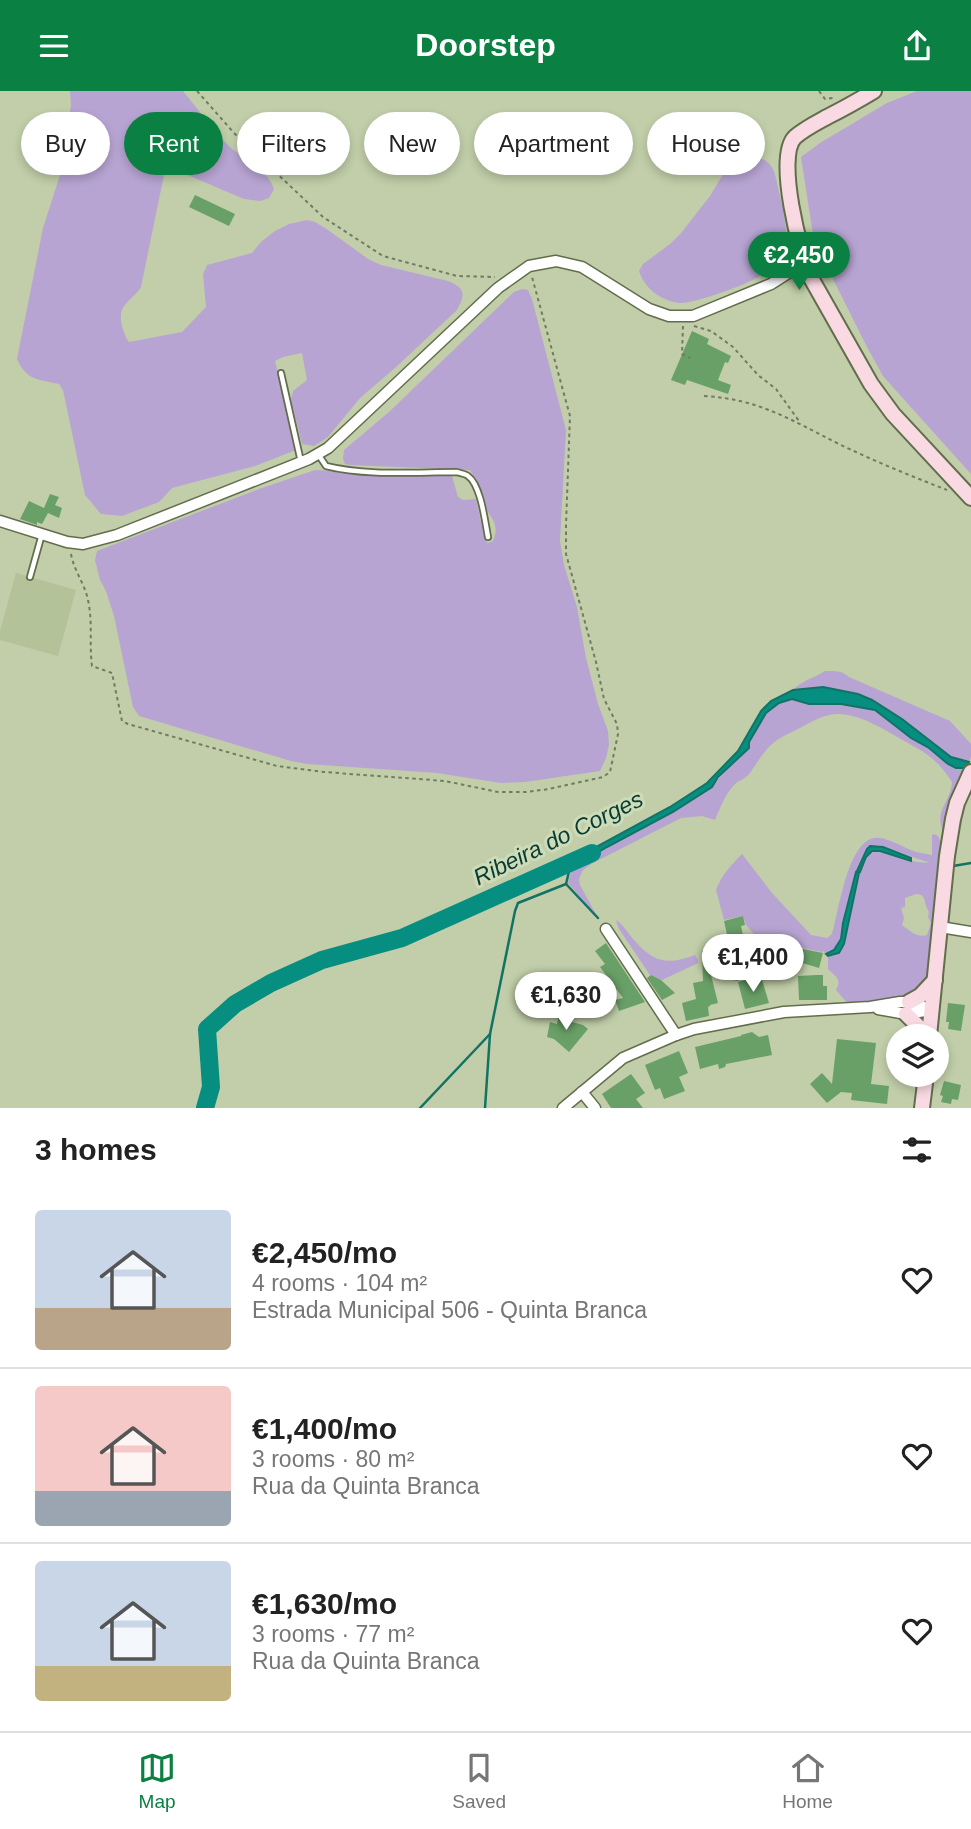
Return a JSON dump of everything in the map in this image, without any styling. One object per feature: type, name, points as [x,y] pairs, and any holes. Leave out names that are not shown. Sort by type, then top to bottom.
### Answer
[{"type":"main road","points":[[874,91],[809,127],[793,139],[787,157],[798,241],[804,263],[871,384],[893,414],[971,498]]},
{"type":"main road","points":[[929,1024],[953,819],[971,772]]},
{"type":"main road","points":[[918,1024],[908,1008],[935,979]]},
{"type":"main road","points":[[922,1108],[925,1087]]},
{"type":"street","points":[[0,521],[69,543],[83,544],[117,535],[318,454],[328,448],[498,288],[529,265],[556,261],[582,267],[649,309],[669,316],[693,316],[771,284],[804,263]]},
{"type":"street","points":[[940,927],[971,932]]},
{"type":"street","points":[[606,929],[676,1035]]},
{"type":"street","points":[[563,1108],[623,1058],[676,1035],[714,1024],[784,1012],[870,1007],[932,1010]]},
{"type":"street","points":[[582,1092],[595,1108]]},
{"type":"lane","points":[[281,373],[301,462]]},
{"type":"lane","points":[[318,454],[326,466],[335,468],[457,472],[467,475],[474,482],[480,498],[488,537]]},
{"type":"lane","points":[[30,577],[42,534]]},
{"type":"path","points":[[197,91],[233,133],[323,216],[383,256],[457,276],[510,279]]},
{"type":"path","points":[[819,91],[825,99],[833,98],[839,111]]},
{"type":"path","points":[[69,543],[72,562],[88,596],[92,623],[92,666],[112,673],[122,721],[128,724],[276,766],[445,782],[498,792],[526,793],[603,777],[610,772],[618,734],[617,724],[604,699],[566,554],[570,416],[529,265]]},
{"type":"path","points":[[690,358],[682,354],[682,326],[691,325],[711,331],[733,347],[758,375],[776,389],[801,423]]},
{"type":"path","points":[[704,396],[725,397],[758,405],[801,423],[839,444],[949,491]]},
{"type":"shaded area","points":[[70,91],[183,91],[201,112],[124,112],[124,175],[164,175],[141,287],[125,304],[121,313],[122,326],[129,342],[182,332],[206,307],[203,274],[207,265],[252,253],[275,231],[307,220],[315,222],[381,265],[454,284],[461,289],[463,296],[457,310],[360,398],[328,437],[314,446],[302,444],[291,400],[293,391],[307,380],[302,353],[283,357],[275,361],[296,450],[255,466],[172,488],[159,502],[122,516],[101,514],[85,495],[63,390],[59,384],[29,375],[17,359],[43,228],[60,175],[110,175],[110,112],[70,112]]},
{"type":"shaded area","points":[[917,91],[971,91],[971,474],[883,376],[867,347],[814,241],[801,157],[887,103]]},
{"type":"shaded area","points":[[223,139],[237,153],[237,175],[266,175],[274,189],[269,198],[260,201],[244,199],[187,175],[223,175]]},
{"type":"shaded area","points":[[765,161],[768,163],[774,171],[782,204],[786,227],[785,245],[774,261],[755,279],[708,297],[672,302],[649,288],[639,271],[643,264],[682,232],[723,175],[765,175]]},
{"type":"shaded area","points":[[528,290],[532,299],[566,430],[560,541],[564,565],[577,607],[586,658],[608,731],[609,745],[600,771],[501,783],[437,773],[308,764],[139,716],[133,707],[114,616],[100,580],[95,560],[97,551],[315,470],[452,476],[458,497],[463,500],[476,499],[485,540],[488,543],[493,541],[495,525],[470,470],[350,465],[345,464],[343,459],[344,450],[389,412],[514,292]]},
{"type":"shaded area","points":[[16,573],[76,590],[58,656],[0,640]]},
{"type":"shaded area","points":[[825,671],[843,673],[950,721],[971,744],[969,762],[951,757],[902,719],[858,694],[823,687],[793,690]]},
{"type":"shaded area","points":[[792,699],[875,710],[938,757],[966,768],[945,835],[940,820],[952,782],[935,761],[923,751],[856,717],[829,715],[810,722],[772,744],[748,775],[729,791],[715,820],[702,816],[681,818],[583,870],[579,879],[580,885],[598,918],[568,883],[572,868],[673,812],[712,787],[749,742],[766,713],[779,703]]},
{"type":"shaded area","points":[[932,835],[938,836],[944,848],[931,977],[913,996],[848,1004],[836,990],[838,981],[828,969],[828,956],[836,955],[843,944],[858,878],[869,853],[884,853],[914,862],[930,862],[881,847],[867,849],[855,875],[841,939],[834,950],[826,954],[823,951],[758,939],[746,925],[743,916],[724,920],[716,890],[724,875],[742,854],[772,893],[811,935],[827,938],[832,934],[847,876],[860,848],[869,840],[880,838],[916,852],[932,855]],"holes":[[[916,894],[924,897],[931,923],[927,935],[923,936],[902,925],[904,918],[901,908],[905,907],[905,898]]]},
{"type":"shaded area","points":[[616,920],[655,958],[669,961],[695,955],[698,963],[662,980],[650,975],[619,929]]},
{"type":"water","points":[[823,687],[858,694],[872,700],[902,719],[951,757],[969,762],[966,768],[956,768],[948,764],[875,710],[841,704],[809,704],[792,699],[779,703],[766,713],[749,742],[749,748],[718,777],[712,787],[673,812],[572,868],[572,860],[670,807],[707,783],[738,751],[761,711],[771,701],[793,690]]},
{"type":"water","points":[[870,846],[883,847],[911,858],[911,861],[872,851],[866,857],[860,872],[857,871]]},
{"type":"water","points":[[856,872],[859,873],[844,944],[839,953],[828,956],[826,954],[834,950],[841,939]]},
{"type":"building","points":[[195,195],[235,214],[229,226],[189,207]]},
{"type":"building","points":[[692,331],[709,339],[707,344],[731,356],[728,363],[725,362],[718,380],[731,385],[728,394],[687,380],[685,385],[671,380]]},
{"type":"building","points":[[50,494],[59,497],[55,505],[62,508],[59,518],[48,513],[42,524],[37,522],[37,525],[20,519],[29,501],[44,508]]},
{"type":"building","points":[[743,916],[745,925],[741,926],[744,940],[729,943],[724,921]]},
{"type":"building","points":[[606,943],[645,1002],[619,1011],[615,1000],[623,998],[600,967],[605,964],[595,951]]},
{"type":"building","points":[[803,949],[823,953],[819,968],[799,962]]},
{"type":"building","points":[[705,950],[708,961],[725,961],[745,967],[745,970],[740,971],[738,981],[727,979],[728,971],[710,971],[718,1003],[708,1007],[709,1016],[686,1021],[682,1003],[696,999],[693,983],[703,981],[702,951]]},
{"type":"building","points":[[651,975],[675,993],[662,1000],[647,978]]},
{"type":"building","points":[[823,975],[823,986],[827,986],[827,1000],[799,1000],[798,976]]},
{"type":"building","points":[[749,979],[750,983],[762,980],[769,1003],[745,1009],[738,982]]},
{"type":"building","points":[[948,1003],[965,1005],[961,1031],[949,1029],[949,1022],[946,1022]]},
{"type":"building","points":[[559,1014],[574,1018],[572,1022],[588,1029],[569,1052],[554,1039],[547,1037],[550,1022],[557,1024]]},
{"type":"building","points":[[752,1032],[759,1037],[768,1035],[772,1055],[726,1064],[719,1069],[718,1064],[700,1069],[695,1047]]},
{"type":"building","points":[[837,1039],[876,1043],[871,1084],[889,1087],[887,1104],[851,1100],[852,1093],[841,1092],[827,1103],[810,1084],[822,1073],[832,1084]]},
{"type":"building","points":[[679,1051],[688,1073],[679,1077],[685,1091],[664,1099],[660,1088],[655,1090],[645,1065]]},
{"type":"building","points":[[631,1074],[645,1093],[636,1099],[643,1108],[611,1108],[602,1094]]},
{"type":"building","points":[[949,1082],[961,1085],[958,1100],[952,1099],[951,1104],[941,1102],[943,1096],[940,1095],[942,1087],[949,1087]]},
{"type":"waterway","name":"Ribeira do Corges","points":[[205,1108],[211,1087],[207,1029],[235,1004],[271,983],[322,960],[402,938],[592,853]]},
{"type":"waterway","points":[[566,884],[571,863]]},
{"type":"waterway","points":[[953,866],[971,863]]},
{"type":"waterway","points":[[566,884],[598,918]]},
{"type":"waterway","points":[[485,1108],[490,1034],[515,911],[518,903],[566,884]]},
{"type":"waterway","points":[[420,1108],[490,1034]]}]
